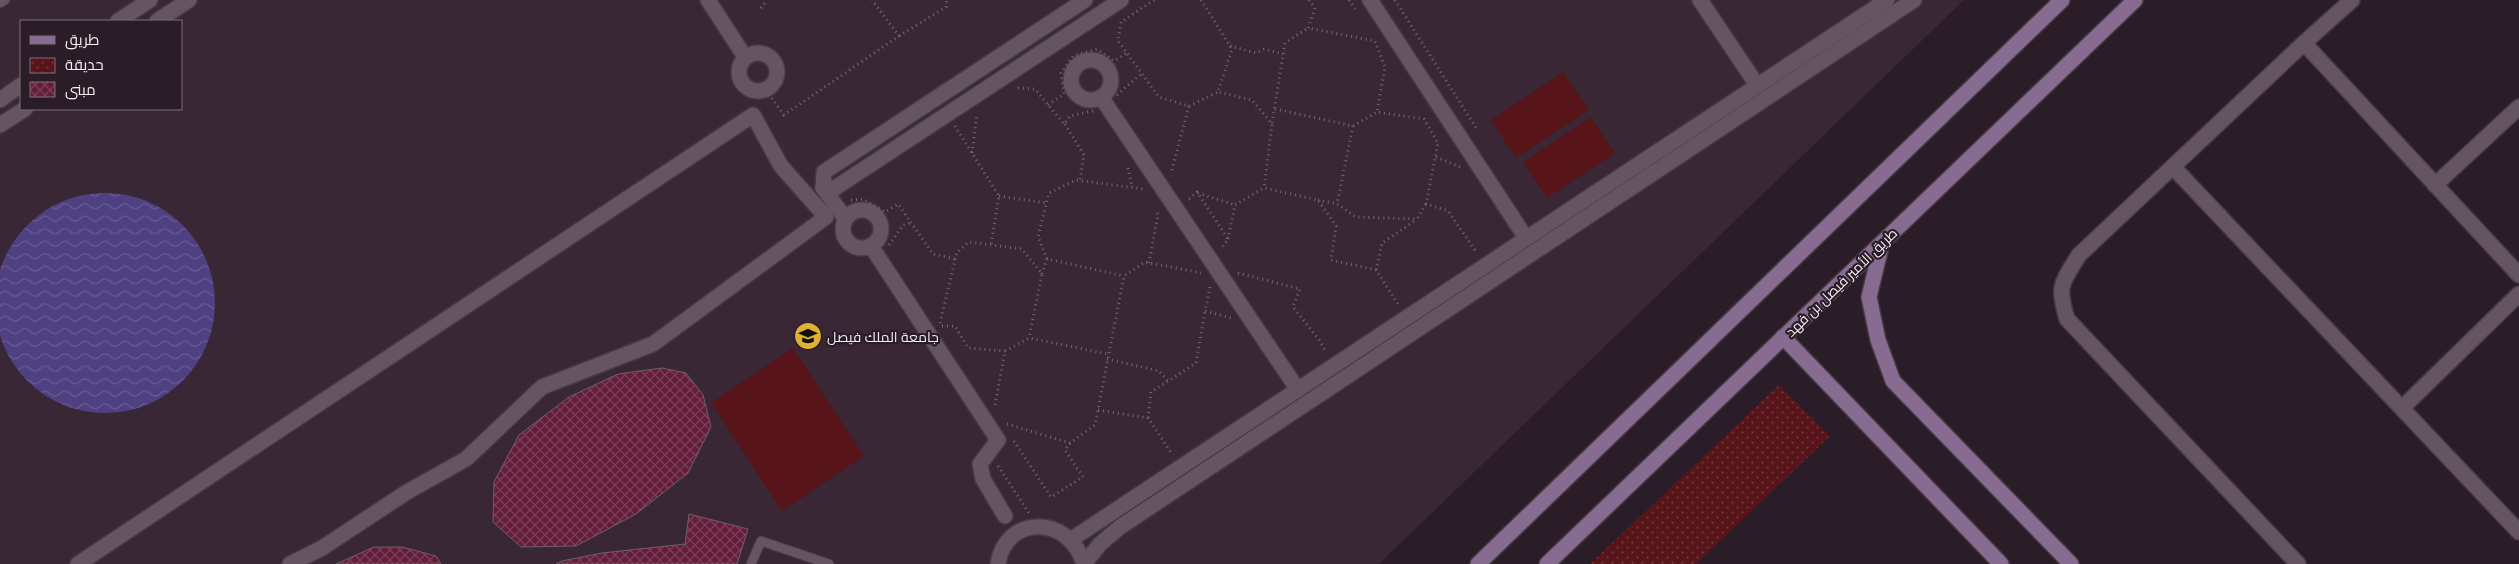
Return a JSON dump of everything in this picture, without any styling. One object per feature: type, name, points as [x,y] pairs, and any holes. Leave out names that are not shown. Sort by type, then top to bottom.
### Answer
[{"type":"main road","points":[[1478,564],[2062,0]]},
{"type":"main road","name":"طريق الأمير فيصل بن فهد","points":[[1547,564],[2135,0]]},
{"type":"main road","points":[[1882,243],[1869,297],[1878,340],[1893,381],[2071,564]]},
{"type":"main road","points":[[1783,337],[2001,564]]},
{"type":"street","points":[[119,20],[132,5],[150,0]]},
{"type":"street","points":[[159,20],[189,0]]},
{"type":"street","points":[[708,0],[745,57]]},
{"type":"street","points":[[845,218],[829,188],[824,172],[1085,0]]},
{"type":"street","points":[[829,188],[948,114],[1121,0]]},
{"type":"street","points":[[1370,0],[1526,238]]},
{"type":"street","points":[[1700,0],[1757,85]]},
{"type":"street","points":[[1072,539],[1887,0]]},
{"type":"street","points":[[1084,564],[1100,544],[1120,527],[1914,0]]},
{"type":"street","points":[[2298,564],[2067,319],[2060,296],[2063,280],[2078,256],[2352,0]]},
{"type":"street","points":[[2304,44],[2519,275]]},
{"type":"street","points":[[758,53],[770,57],[775,62],[777,76],[775,82],[766,90],[754,92],[748,89],[740,80],[739,68],[745,57],[758,53]]},
{"type":"street","points":[[0,100],[20,87]]},
{"type":"street","points":[[1099,103],[1298,390]]},
{"type":"street","points":[[2435,185],[2519,107]]},
{"type":"street","points":[[0,125],[23,110]]},
{"type":"street","points":[[78,564],[753,115],[781,166],[826,217],[653,344],[542,387],[466,459],[407,492],[322,548],[290,564]]},
{"type":"street","points":[[2173,167],[2519,532]]},
{"type":"street","points":[[861,209],[873,213],[881,223],[880,236],[871,246],[858,248],[848,242],[842,231],[845,218],[854,210],[861,209]]},
{"type":"street","points":[[871,246],[998,440],[980,464],[983,480],[1005,516],[1024,530]]},
{"type":"street","points":[[2402,408],[2519,294]]},
{"type":"street","points":[[998,564],[1006,543],[1005,516]]},
{"type":"street","points":[[1006,543],[1031,527],[1060,530],[1072,539],[1080,551],[1084,564]]},
{"type":"lane","points":[[0,3],[5,0]]},
{"type":"lane","points":[[751,564],[761,541],[828,564]]},
{"type":"path","points":[[761,8],[767,0]]},
{"type":"path","points":[[872,0],[899,36]]},
{"type":"path","points":[[766,90],[784,115],[899,36],[946,7],[947,0]]},
{"type":"path","points":[[1154,0],[1122,22],[1118,41],[1159,97],[1188,106],[1218,92],[1252,100],[1272,124]]},
{"type":"path","points":[[1201,0],[1232,49],[1218,92]]},
{"type":"path","points":[[1264,188],[1274,109],[1285,44],[1308,28],[1315,8],[1310,0]]},
{"type":"path","points":[[1308,28],[1375,41],[1385,67],[1377,112]]},
{"type":"path","points":[[1230,46],[1256,53],[1264,49],[1283,54]]},
{"type":"path","points":[[1048,105],[1064,94],[1061,73],[1073,56],[1097,49],[1114,61],[1127,53]]},
{"type":"path","points":[[1122,103],[1117,95],[1142,73]]},
{"type":"path","points":[[1012,92],[1019,88],[1035,89],[1064,124],[1084,155],[1080,180]]},
{"type":"path","points":[[1064,124],[1070,116],[1099,103]]},
{"type":"path","points":[[1165,169],[1170,177],[1188,106]]},
{"type":"path","points":[[1274,109],[1353,126],[1377,112],[1424,119],[1438,143],[1426,204],[1417,219],[1382,243],[1376,270]]},
{"type":"path","points":[[972,153],[976,116],[983,112]]},
{"type":"path","points":[[948,114],[999,196],[991,245]]},
{"type":"path","points":[[1337,204],[1353,126]]},
{"type":"path","points":[[1435,157],[1463,168]]},
{"type":"path","points":[[1127,163],[1132,187]]},
{"type":"path","points":[[1029,338],[1042,274],[1047,259],[1038,237],[1049,193],[1076,180],[1080,180],[1145,189],[1148,195]]},
{"type":"path","points":[[829,188],[846,200],[863,199],[885,212],[898,204],[933,254],[955,259]]},
{"type":"path","points":[[1220,251],[1228,239],[1235,205],[1264,188],[1337,204],[1356,217],[1417,219]]},
{"type":"path","points":[[1197,192],[1235,205]]},
{"type":"path","points":[[1183,193],[1188,200],[1197,192]]},
{"type":"path","points":[[1197,192],[1228,239]]},
{"type":"path","points":[[999,196],[1047,203]]},
{"type":"path","points":[[1318,200],[1336,226],[1331,260],[1376,270],[1400,307]]},
{"type":"path","points":[[1426,204],[1448,211],[1479,256],[1471,261]]},
{"type":"path","points":[[1149,263],[1158,214],[1155,208]]},
{"type":"path","points":[[903,225],[911,223]]},
{"type":"path","points":[[1042,274],[1022,249],[969,242],[957,252],[939,325],[955,326],[968,348],[1004,352],[1029,338],[1108,354]]},
{"type":"path","points":[[1047,259],[1124,276]]},
{"type":"path","points":[[1008,433],[1051,496],[1083,477],[1065,450],[1070,442],[1095,425],[1124,276],[1145,262],[1203,273],[1207,277]]},
{"type":"path","points":[[1234,272],[1300,289],[1293,307],[1320,341],[1327,355],[1335,350]]},
{"type":"path","points":[[1172,455],[1148,418],[1151,392],[1196,364],[1210,281]]},
{"type":"path","points":[[1206,311],[1235,319]]},
{"type":"path","points":[[998,414],[994,406],[1004,352]]},
{"type":"path","points":[[1107,358],[1160,371],[1168,381]]},
{"type":"path","points":[[1098,410],[1148,418]]},
{"type":"path","points":[[1001,422],[1070,442]]},
{"type":"path","points":[[1164,460],[1180,450]]},
{"type":"path","points":[[988,451],[1029,514],[1037,515]]},
{"type":"shaded area","name":"جامعة الملك فيصل","points":[[0,0],[1964,0],[1379,564],[0,564]]},
{"type":"green space","points":[[1563,72],[1589,110],[1516,158],[1491,120]]},
{"type":"green space","points":[[1591,117],[1615,153],[1547,198],[1523,162]]},
{"type":"green space","points":[[793,348],[864,456],[782,511],[711,403]]},
{"type":"green space","points":[[1779,385],[1830,436],[1696,564],[1590,564]]},
{"type":"water","points":[[94,193],[116,193],[147,201],[175,218],[190,233],[202,251],[207,261],[215,292],[215,314],[207,345],[190,373],[175,388],[157,400],[147,405],[116,413],[84,411],[63,405],[44,395],[27,381],[13,364],[3,345],[-1,331],[-1,275],[3,261],[13,242],[27,225],[44,211],[63,201]]},
{"type":"building","points":[[662,368],[686,373],[703,395],[711,427],[688,473],[636,514],[576,546],[521,547],[493,522],[494,482],[519,435],[569,397],[618,374]]},
{"type":"building","points":[[689,514],[748,529],[737,564],[556,564],[562,561],[602,553],[685,544]]},
{"type":"building","points":[[374,547],[402,547],[436,556],[441,564],[336,564]]},
{"type":"place","name":"جامعة الملك فيصل","points":[[808,336]]}]
